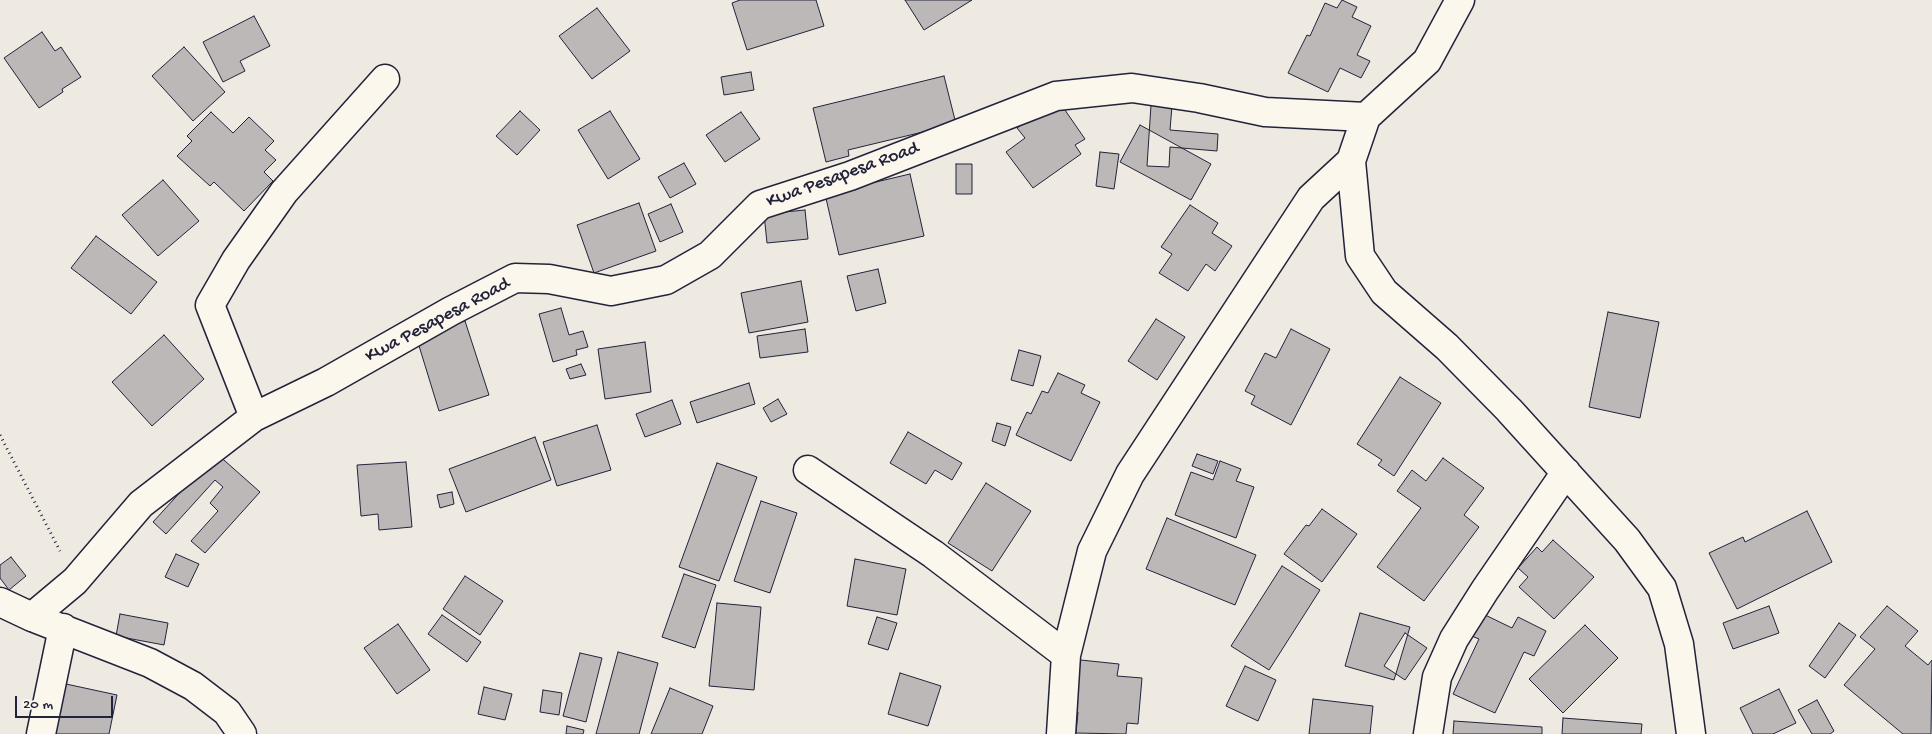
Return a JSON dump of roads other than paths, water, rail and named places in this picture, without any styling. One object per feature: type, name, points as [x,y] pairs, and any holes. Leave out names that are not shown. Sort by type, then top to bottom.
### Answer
[{"type":"street","points":[[1460,0],[1427,61],[1366,117],[1351,161],[1360,256],[1384,292],[1447,347],[1566,472],[1627,540],[1662,588],[1680,644],[1691,734]]},
{"type":"street","points":[[254,418],[210,305],[236,260],[284,192],[384,79]]},
{"type":"street","name":"Kwa Pesapesa Road","points":[[32,617],[75,581],[141,504],[254,418],[326,382],[451,311],[514,278],[549,278],[611,291],[666,280],[710,256],[760,205],[850,176],[1056,96],[1132,88],[1199,98],[1265,112],[1366,117]]},
{"type":"street","points":[[1062,734],[1066,655],[1092,551],[1130,474],[1311,198],[1351,161]]},
{"type":"street","points":[[808,470],[933,554],[1066,655]]},
{"type":"street","points":[[1428,734],[1437,677],[1454,639],[1484,590],[1566,472]]},
{"type":"street","points":[[0,602],[32,617],[150,662],[193,686],[228,712],[242,734]]},
{"type":"street","points":[[41,734],[62,628]]}]
